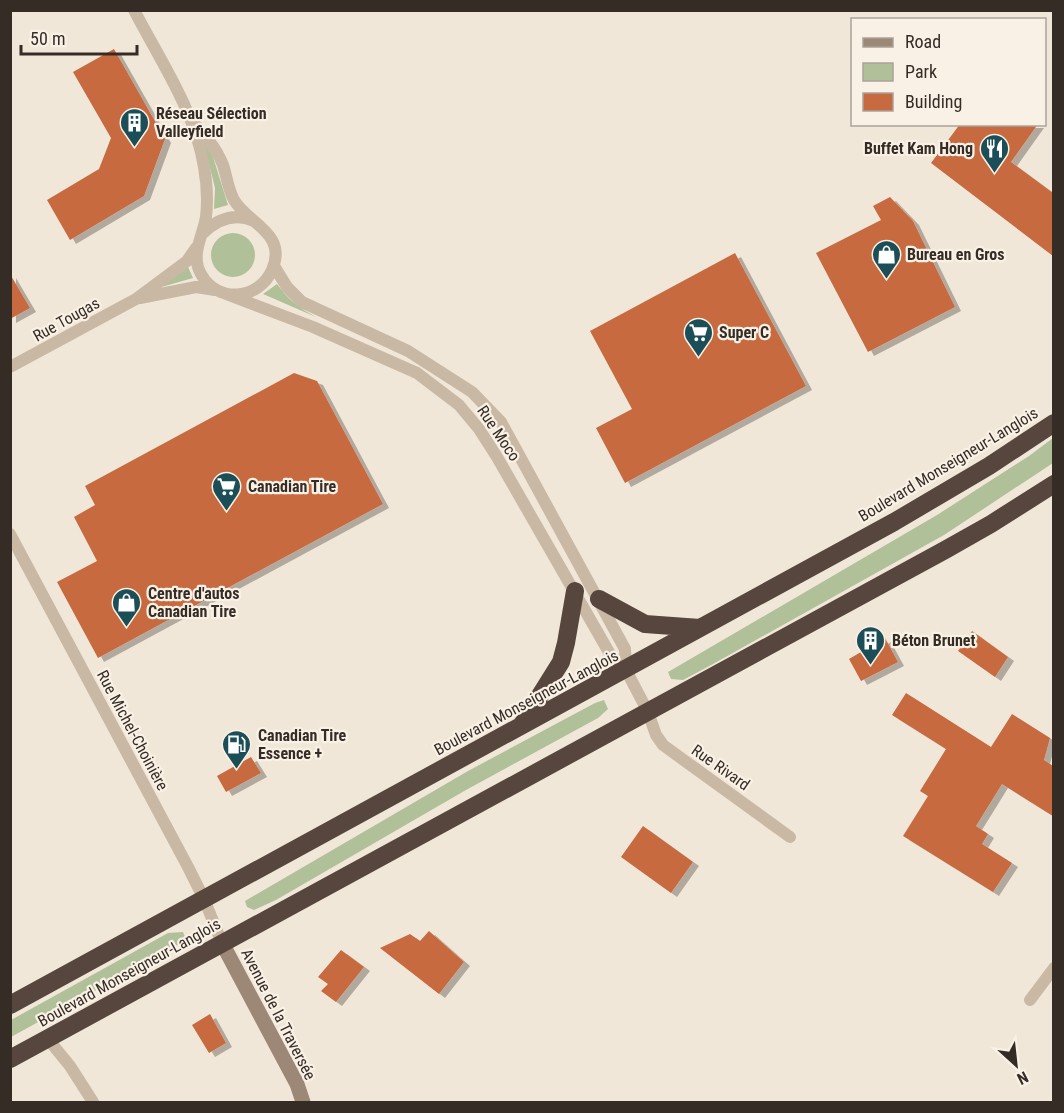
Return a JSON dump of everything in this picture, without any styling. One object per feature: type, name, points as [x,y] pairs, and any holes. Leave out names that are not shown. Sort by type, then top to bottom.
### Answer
[{"type":"highway","name":"Boulevard Monseigneur-Langlois","points":[[10,1005],[923,506],[997,462],[1053,423]]},
{"type":"highway","name":"Boulevard Monseigneur-Langlois","points":[[10,1059],[971,536],[1053,484]]},
{"type":"highway","points":[[520,727],[561,662],[575,591]]},
{"type":"highway","points":[[599,598],[645,624],[702,628]]},
{"type":"street","name":"Rue Moco","points":[[134,10],[192,121],[204,165],[207,192],[202,234],[197,247]]},
{"type":"street","name":"Rue Moco","points":[[192,121],[216,149],[234,200],[267,231],[273,242],[274,266],[287,287],[302,302],[408,351],[472,392],[501,422],[517,447],[625,649],[626,670]]},
{"type":"street","points":[[202,234],[221,219],[234,216],[258,223]]},
{"type":"street","points":[[197,247],[196,259],[199,271],[206,282],[220,292],[238,295],[250,292],[261,286],[269,277],[274,266]]},
{"type":"street","name":"Rue Tougas","points":[[10,368],[136,299],[187,261],[197,247]]},
{"type":"street","name":"Rue Tougas","points":[[136,299],[196,287],[220,292]]},
{"type":"street","name":"Rue Moco","points":[[220,292],[313,327],[417,373],[459,405],[491,447],[610,654],[626,670],[648,712]]},
{"type":"street","name":"Rue Michel-Choinière","points":[[10,534],[204,899],[222,944]]},
{"type":"street","name":"Rue Rivard","points":[[648,712],[656,735],[668,750],[790,837]]},
{"type":"street","name":"Avenue de la Traversée","points":[[222,944],[297,1084],[303,1102]]},
{"type":"street","points":[[1030,1000],[1053,968]]},
{"type":"street","points":[[48,1039],[70,1066],[93,1102]]},
{"type":"green space","points":[[203,140],[213,157],[228,205],[214,209],[215,188]]},
{"type":"green space","points":[[233,233],[242,234],[249,239],[254,246],[254,264],[249,271],[242,276],[233,277],[224,276],[217,271],[212,264],[211,255],[212,246],[217,239],[224,234]]},
{"type":"green space","points":[[188,267],[193,278],[158,288]]},
{"type":"green space","points":[[277,284],[294,303],[316,317],[263,294]]},
{"type":"green space","points":[[1053,438],[1053,463],[944,535],[683,680],[671,679],[668,672],[937,515]]},
{"type":"green space","points":[[604,700],[608,709],[598,718],[466,790],[276,900],[254,910],[247,907],[245,901],[468,771]]},
{"type":"green space","points":[[183,932],[186,939],[173,948],[11,1037],[11,1020],[168,933]]},
{"type":"building","name":"Réseau Sélection Valleyfield","points":[[114,49],[165,139],[144,196],[70,240],[47,200],[99,169],[111,138],[73,72]]},
{"type":"building","points":[[959,126],[1037,126],[1011,162],[1053,193],[1053,256],[931,163]]},
{"type":"building","name":"Bureau en Gros","points":[[890,197],[913,221],[955,307],[868,352],[816,253],[881,220],[873,206]]},
{"type":"building","name":"Super C","points":[[735,253],[806,386],[625,483],[596,428],[632,409],[590,331]]},
{"type":"building","points":[[10,274],[30,308],[10,319]]},
{"type":"building","name":"Canadian Tire","points":[[294,373],[317,381],[383,504],[98,658],[57,582],[97,561],[74,517],[95,505],[85,486]]},
{"type":"building","points":[[972,631],[1008,657],[995,677],[958,651]]},
{"type":"building","name":"Béton Brunet","points":[[885,638],[898,662],[861,681],[849,659]]},
{"type":"building","points":[[906,693],[991,747],[1012,714],[1050,738],[1044,760],[1053,766],[1053,816],[1002,784],[976,826],[988,834],[982,844],[1012,863],[993,892],[903,836],[928,796],[920,791],[946,749],[892,715]]},
{"type":"building","points":[[251,757],[261,773],[226,792],[217,776]]},
{"type":"building","points":[[643,826],[693,862],[671,893],[621,857]]},
{"type":"building","points":[[429,931],[464,962],[439,994],[380,948],[410,934],[420,941]]},
{"type":"building","points":[[341,950],[364,967],[336,1002],[321,991],[328,984],[318,977]]},
{"type":"building","points":[[210,1014],[226,1043],[209,1053],[192,1025]]},
{"type":"place","name":"Réseau Sélection Valleyfield","points":[[135,148]]},
{"type":"place","name":"Buffet Kam Hong","points":[[994,174]]},
{"type":"place","name":"Bureau en Gros","points":[[886,280]]},
{"type":"place","name":"Super C","points":[[698,358]]},
{"type":"place","name":"Canadian Tire","points":[[227,512]]},
{"type":"place","name":"Centre d'autos Canadian Tire","points":[[127,628]]},
{"type":"place","name":"Béton Brunet","points":[[871,666]]},
{"type":"place","name":"Canadian Tire Essence +","points":[[237,770]]}]
